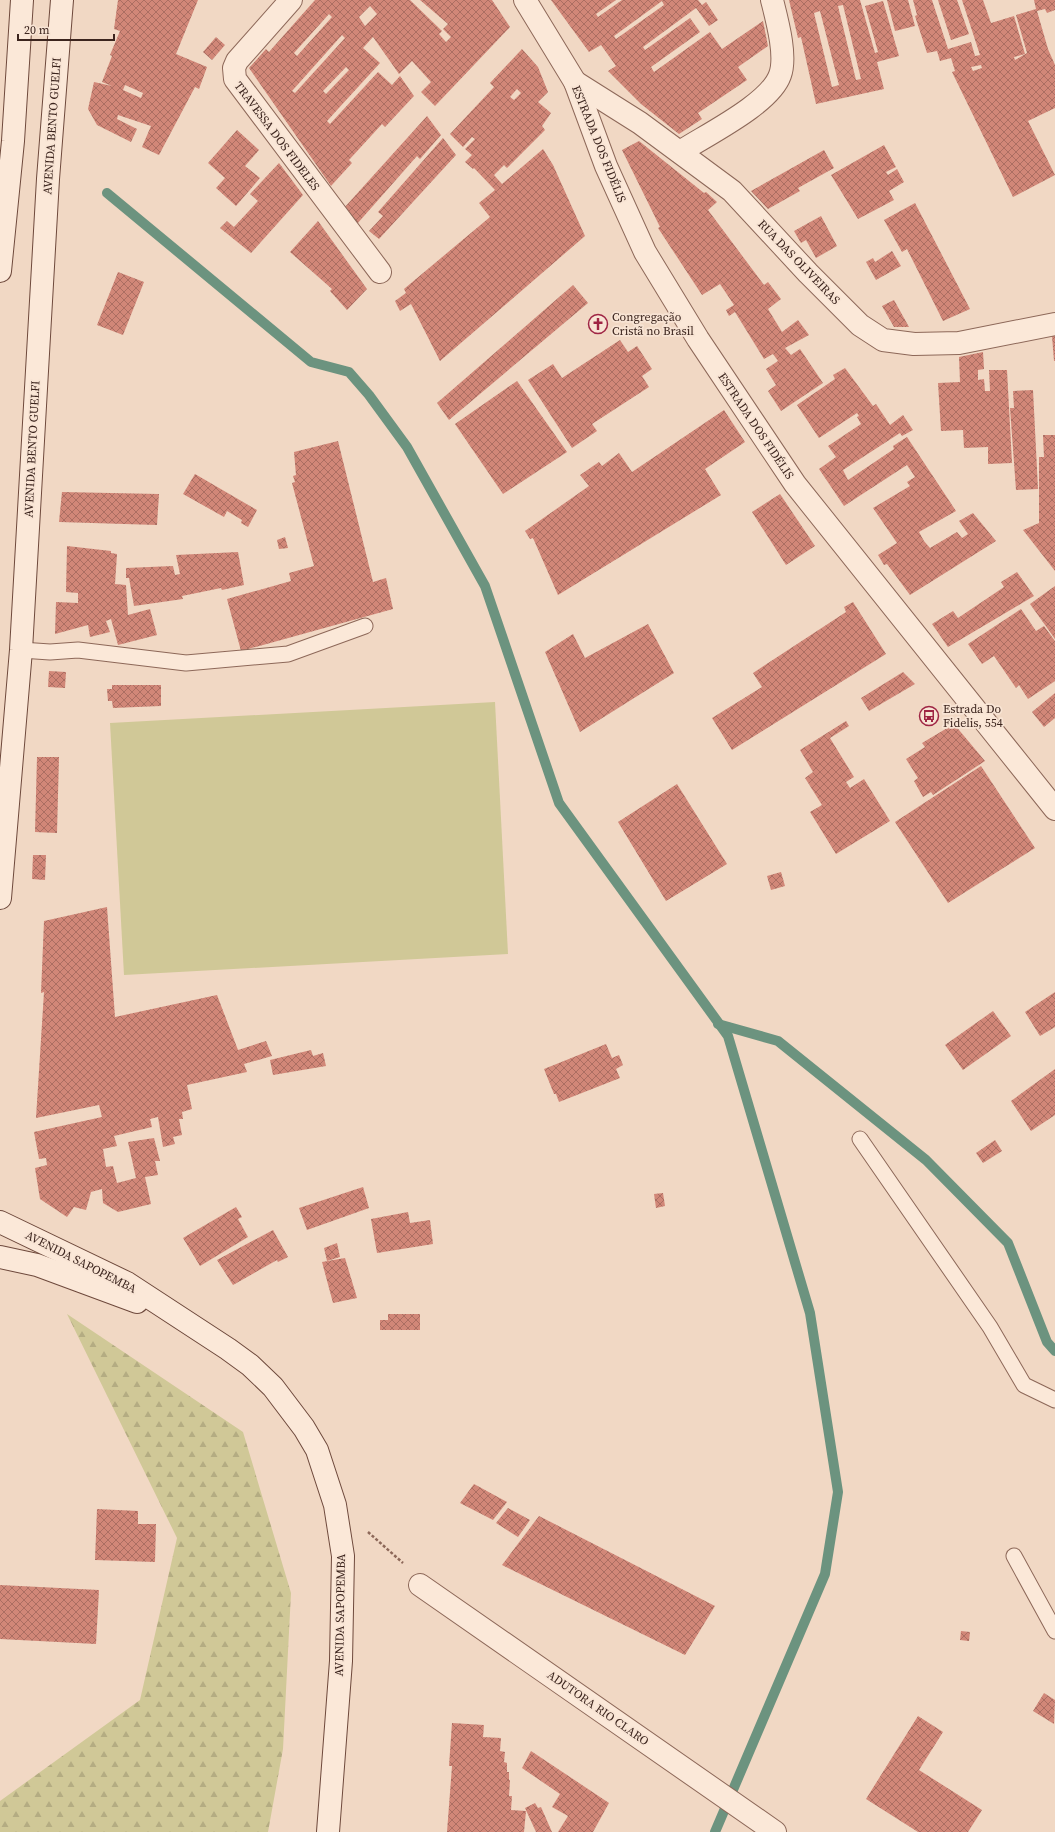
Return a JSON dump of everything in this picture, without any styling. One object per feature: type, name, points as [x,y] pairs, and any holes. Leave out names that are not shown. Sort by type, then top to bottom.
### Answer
[{"type":"street","points":[[0,265],[13,141],[22,0]]},
{"type":"street","name":"AVENIDA BENTO GUELFI","points":[[0,898],[20,650],[48,179],[62,0]]},
{"type":"street","name":"TRAVESSA DOS FIDELES","points":[[291,0],[237,61],[233,73],[235,79],[380,272]]},
{"type":"street","name":"ESTRADA DOS FIDÉLIS","points":[[525,0],[575,82],[606,166],[645,252],[698,338],[795,484],[1010,750],[1055,809]]},
{"type":"street","points":[[680,152],[753,106],[771,91],[780,75],[782,55],[772,0]]},
{"type":"street","name":"RUA DAS OLIVEIRAS","points":[[575,82],[640,123],[732,191],[808,273],[849,314],[860,324],[883,340],[914,344],[959,343],[1055,324]]},
{"type":"street","name":"AVENIDA SAPOPEMBA","points":[[0,1222],[127,1283],[250,1365],[273,1387],[304,1428],[317,1450],[335,1505],[343,1556],[341,1654],[328,1832]]},
{"type":"street","name":"AVENIDA SAPOPEMBA","points":[[0,1257],[36,1265],[180,1317]]},
{"type":"street","name":"ADUTORA RIO CLARO","points":[[420,1585],[775,1832]]},
{"type":"lane","points":[[20,650],[50,652],[78,650],[186,663],[288,654],[365,626]]},
{"type":"lane","points":[[860,1140],[990,1327],[1024,1385],[1055,1400]]},
{"type":"lane","points":[[1014,1556],[1055,1631]]},
{"type":"path","points":[[335,1505],[404,1563],[420,1585]]},
{"type":"green space","points":[[495,702],[508,954],[124,975],[110,723]]},
{"type":"green space","points":[[67,1314],[243,1432],[291,1593],[283,1749],[268,1832],[0,1832],[0,1801],[140,1700],[177,1538]]},
{"type":"building","points":[[118,0],[198,0],[176,54],[207,67],[199,89],[195,87],[159,155],[142,147],[151,126],[118,115],[117,119],[137,129],[131,142],[97,125],[88,109],[94,82],[112,86],[102,82],[112,56],[110,55],[120,31],[114,29]],"holes":[[[125,85],[143,93],[141,98],[123,90]]]},
{"type":"building","points":[[315,0],[410,0],[442,31],[439,34],[446,42],[451,37],[443,29],[448,24],[420,0],[492,0],[510,27],[435,106],[421,92],[431,82],[412,61],[399,74],[373,37],[363,48],[380,63],[327,121],[330,124],[378,72],[392,85],[400,76],[414,96],[385,127],[382,124],[349,160],[352,163],[331,186],[249,68],[266,49],[269,52]],"holes":[[[370,6],[377,14],[365,26],[359,17]],[[329,14],[332,17],[297,56],[294,53]],[[342,35],[345,38],[295,93],[292,91]],[[346,67],[349,70],[326,94],[323,91]]]},
{"type":"building","points":[[551,0],[616,0],[596,14],[598,17],[622,0],[698,0],[702,5],[706,2],[718,20],[709,26],[696,8],[643,47],[645,50],[690,18],[700,32],[651,67],[654,72],[710,32],[722,49],[763,21],[768,46],[738,67],[747,80],[698,113],[702,119],[679,134],[641,104],[608,71],[616,66],[601,45],[589,52]],"holes":[[[662,1],[664,5],[616,39],[614,36]]]},
{"type":"building","points":[[789,0],[860,0],[875,53],[878,52],[865,6],[883,1],[899,56],[877,62],[884,89],[816,104],[801,37],[798,38]],"holes":[[[843,5],[861,79],[856,80],[838,6]],[[820,11],[839,85],[832,87],[814,13]]]},
{"type":"building","points":[[887,0],[908,0],[915,26],[895,31]]},
{"type":"building","points":[[913,0],[932,0],[948,49],[971,42],[975,56],[980,55],[962,0],[983,0],[991,23],[1014,16],[1025,54],[1014,57],[1015,60],[1027,53],[1016,15],[1036,9],[1034,0],[1055,0],[1055,10],[1047,13],[1045,9],[1037,11],[1048,49],[1055,65],[1055,108],[1028,121],[1055,175],[1013,197],[952,72],[955,71],[951,58],[940,61],[937,51],[927,53],[915,16],[917,15]],"holes":[[[981,65],[982,68],[973,71],[971,67]]]},
{"type":"building","points":[[938,0],[957,0],[969,34],[951,40]]},
{"type":"building","points":[[216,37],[225,45],[212,60],[203,52]]},
{"type":"building","points":[[522,49],[538,67],[548,92],[538,102],[551,113],[542,126],[545,130],[507,168],[504,165],[494,175],[502,184],[543,149],[553,165],[585,236],[440,361],[411,304],[400,311],[395,301],[406,293],[404,289],[490,217],[479,203],[495,190],[474,168],[473,169],[465,162],[472,155],[465,149],[475,139],[472,137],[463,147],[450,134],[494,87],[490,83]],"holes":[[[517,89],[521,93],[514,100],[510,97]]]},
{"type":"building","points":[[427,116],[441,135],[420,159],[417,156],[357,224],[344,208]]},
{"type":"building","points":[[237,130],[259,150],[245,166],[260,178],[236,206],[216,188],[225,178],[208,163]]},
{"type":"building","points":[[443,138],[456,155],[379,239],[369,231],[383,216],[378,212]]},
{"type":"building","points":[[639,141],[717,202],[708,210],[764,285],[768,282],[781,299],[768,309],[782,332],[798,320],[809,335],[785,348],[791,355],[800,349],[823,383],[781,411],[768,391],[776,385],[766,369],[778,361],[773,354],[764,359],[735,312],[729,316],[726,310],[734,305],[720,284],[702,295],[658,228],[660,227],[622,150]]},
{"type":"building","points":[[884,145],[896,167],[886,172],[888,175],[897,169],[904,182],[889,191],[894,200],[858,219],[831,175]]},
{"type":"building","points":[[824,150],[834,168],[798,188],[800,191],[768,209],[751,191]]},
{"type":"building","points":[[279,163],[303,195],[251,253],[220,228],[227,221],[234,227],[258,201],[250,194]]},
{"type":"building","points":[[915,203],[970,309],[943,321],[907,249],[902,252],[884,220]]},
{"type":"building","points":[[821,216],[837,246],[816,258],[806,240],[801,243],[794,231]]},
{"type":"building","points":[[318,221],[367,289],[347,310],[330,291],[332,289],[290,252]]},
{"type":"building","points":[[892,251],[901,266],[876,280],[866,262],[873,258],[875,262]]},
{"type":"building","points":[[118,272],[144,282],[123,335],[97,325]]},
{"type":"building","points":[[573,285],[588,303],[449,420],[437,403]]},
{"type":"building","points":[[894,300],[909,327],[894,327],[882,306]]},
{"type":"building","points":[[1052,336],[1055,336],[1055,361],[1054,361]]},
{"type":"building","points":[[620,340],[628,352],[637,346],[652,369],[642,376],[649,387],[592,424],[597,431],[572,448],[528,380],[553,364],[562,378]]},
{"type":"building","points":[[983,352],[984,369],[978,370],[978,380],[984,379],[985,391],[990,391],[989,370],[1007,370],[1012,463],[988,464],[988,447],[964,448],[963,430],[941,431],[938,383],[960,382],[959,357]]},
{"type":"building","points":[[845,368],[873,406],[876,404],[890,425],[903,415],[913,430],[902,436],[900,433],[843,470],[848,480],[894,449],[893,446],[907,437],[956,511],[919,532],[924,541],[930,548],[957,532],[962,538],[968,534],[959,521],[973,513],[996,541],[910,595],[887,564],[884,565],[878,555],[897,543],[873,508],[910,486],[907,482],[915,477],[907,465],[844,506],[819,469],[836,457],[828,446],[861,424],[857,417],[859,416],[857,413],[819,438],[797,405],[835,379],[833,375]]},
{"type":"building","points":[[517,381],[567,452],[503,494],[455,424]]},
{"type":"building","points":[[1033,390],[1038,489],[1016,490],[1010,408],[1014,408],[1013,391]]},
{"type":"building","points":[[724,410],[745,442],[705,469],[721,495],[558,595],[533,538],[530,539],[525,531],[589,486],[580,475],[599,462],[602,466],[619,453],[632,472]]},
{"type":"building","points":[[1043,435],[1055,435],[1055,571],[1023,530],[1039,523],[1039,457],[1044,457]]},
{"type":"building","points":[[338,441],[373,582],[386,578],[393,609],[241,651],[227,599],[291,581],[289,573],[314,566],[292,483],[295,482],[293,476],[296,475],[294,452]]},
{"type":"building","points":[[195,474],[257,510],[248,527],[241,523],[242,520],[227,511],[224,517],[183,494]]},
{"type":"building","points":[[62,492],[159,494],[157,525],[59,522]]},
{"type":"building","points":[[780,494],[815,546],[786,565],[752,512]]},
{"type":"building","points":[[285,537],[288,548],[279,549],[277,540]]},
{"type":"building","points":[[67,546],[111,551],[111,553],[117,554],[115,584],[126,585],[128,615],[150,609],[157,635],[118,645],[111,619],[106,621],[110,632],[90,637],[88,625],[55,634],[56,602],[78,603],[78,593],[66,592]]},
{"type":"building","points":[[238,552],[244,585],[182,596],[183,599],[134,606],[129,578],[126,578],[126,568],[173,566],[175,575],[180,574],[176,555]]},
{"type":"building","points":[[1017,572],[1034,596],[948,647],[932,624],[953,611],[958,618],[1004,587],[1001,582]]},
{"type":"building","points":[[1055,586],[1055,639],[1030,604]]},
{"type":"building","points":[[853,602],[886,654],[732,750],[712,718],[762,687],[753,673],[846,612],[844,607]]},
{"type":"building","points":[[1021,609],[1036,631],[1044,626],[1055,641],[1055,681],[1028,699],[1019,685],[1016,688],[994,656],[982,664],[968,644]]},
{"type":"building","points":[[648,624],[674,673],[580,732],[545,652],[573,634],[585,658]]},
{"type":"building","points":[[49,671],[66,672],[65,688],[48,687]]},
{"type":"building","points":[[903,672],[915,684],[869,711],[861,698]]},
{"type":"building","points":[[112,685],[161,685],[161,706],[113,708],[112,701],[108,701],[107,689],[112,689]]},
{"type":"building","points":[[1055,693],[1055,718],[1044,727],[1032,712]]},
{"type":"building","points":[[846,721],[849,726],[830,738],[854,777],[846,782],[850,788],[864,779],[890,821],[836,854],[810,812],[822,805],[805,778],[813,772],[800,750]]},
{"type":"building","points":[[954,724],[985,761],[933,795],[931,792],[923,797],[914,781],[918,778],[906,759],[925,747],[922,743]]},
{"type":"building","points":[[37,757],[59,757],[57,833],[35,832]]},
{"type":"building","points":[[981,766],[1035,848],[948,903],[895,822]]},
{"type":"building","points":[[677,784],[727,864],[666,901],[618,822]]},
{"type":"building","points":[[33,855],[46,855],[45,880],[32,879]]},
{"type":"building","points":[[781,872],[785,886],[771,890],[767,876]]},
{"type":"building","points":[[107,907],[115,1017],[217,995],[238,1050],[266,1041],[272,1056],[244,1064],[247,1072],[187,1085],[192,1109],[182,1112],[183,1119],[179,1119],[182,1135],[173,1137],[175,1144],[163,1147],[158,1117],[150,1119],[152,1127],[114,1136],[117,1146],[103,1149],[106,1167],[113,1166],[117,1183],[136,1178],[128,1142],[154,1138],[160,1161],[155,1161],[158,1175],[145,1177],[151,1204],[118,1212],[103,1203],[102,1189],[91,1192],[86,1210],[74,1207],[67,1217],[40,1199],[35,1168],[47,1165],[46,1158],[39,1159],[34,1132],[102,1117],[99,1105],[36,1118],[44,992],[41,993],[44,921]]},
{"type":"building","points":[[1055,992],[1055,1027],[1040,1036],[1025,1012]]},
{"type":"building","points":[[993,1011],[1011,1036],[963,1070],[945,1045]]},
{"type":"building","points":[[606,1044],[612,1058],[619,1055],[623,1065],[616,1069],[620,1078],[559,1102],[556,1094],[554,1094],[544,1069]]},
{"type":"building","points":[[311,1050],[313,1056],[323,1053],[326,1066],[273,1075],[270,1060]]},
{"type":"building","points":[[1055,1069],[1055,1115],[1031,1131],[1011,1101]]},
{"type":"building","points":[[995,1140],[1002,1151],[983,1163],[976,1153]]},
{"type":"building","points":[[363,1187],[369,1208],[307,1230],[299,1208]]},
{"type":"building","points":[[663,1193],[665,1206],[656,1208],[654,1194]]},
{"type":"building","points":[[236,1207],[242,1217],[238,1219],[248,1237],[200,1266],[183,1238]]},
{"type":"building","points":[[408,1212],[410,1223],[430,1220],[433,1244],[377,1253],[371,1219]]},
{"type":"building","points":[[273,1230],[288,1257],[278,1262],[277,1260],[233,1285],[217,1260]]},
{"type":"building","points":[[337,1243],[340,1257],[327,1261],[324,1248]]},
{"type":"building","points":[[345,1258],[357,1298],[333,1303],[322,1262]]},
{"type":"building","points":[[388,1314],[420,1314],[420,1330],[380,1330],[380,1320],[388,1320]]},
{"type":"building","points":[[474,1484],[507,1502],[493,1520],[460,1503]]},
{"type":"building","points":[[508,1508],[530,1520],[518,1537],[496,1523]]},
{"type":"building","points":[[97,1509],[138,1511],[138,1524],[156,1524],[155,1562],[95,1560]]},
{"type":"building","points":[[539,1516],[715,1606],[685,1655],[502,1565]]},
{"type":"building","points":[[0,1585],[99,1590],[96,1644],[0,1639]]},
{"type":"building","points":[[961,1631],[970,1632],[969,1641],[960,1640]]},
{"type":"building","points":[[1044,1693],[1055,1700],[1054,1724],[1033,1711]]},
{"type":"building","points":[[918,1716],[943,1732],[919,1770],[982,1810],[968,1832],[918,1832],[866,1799]]},
{"type":"building","points":[[452,1723],[484,1725],[483,1737],[501,1738],[500,1751],[505,1752],[504,1762],[507,1763],[507,1772],[509,1772],[509,1796],[512,1796],[511,1810],[526,1811],[524,1832],[447,1832],[452,1766],[449,1766]]},
{"type":"building","points":[[531,1751],[609,1803],[593,1832],[558,1832],[568,1816],[552,1807],[560,1794],[522,1768]]},
{"type":"building","points":[[535,1803],[538,1808],[541,1807],[552,1832],[536,1832],[525,1808]]},
{"type":"waterway","points":[[107,193],[311,362],[349,372],[369,395],[407,447],[485,586],[559,803],[728,1036],[810,1313],[838,1492],[825,1574],[715,1832]]},
{"type":"waterway","points":[[718,1024],[778,1041],[926,1160],[1008,1243],[1047,1342],[1055,1351]]},
{"type":"place","name":"Congregação Cristã no Brasil","points":[[598,324]]},
{"type":"place","name":"Estrada Do Fidelis, 554","points":[[929,716]]}]
